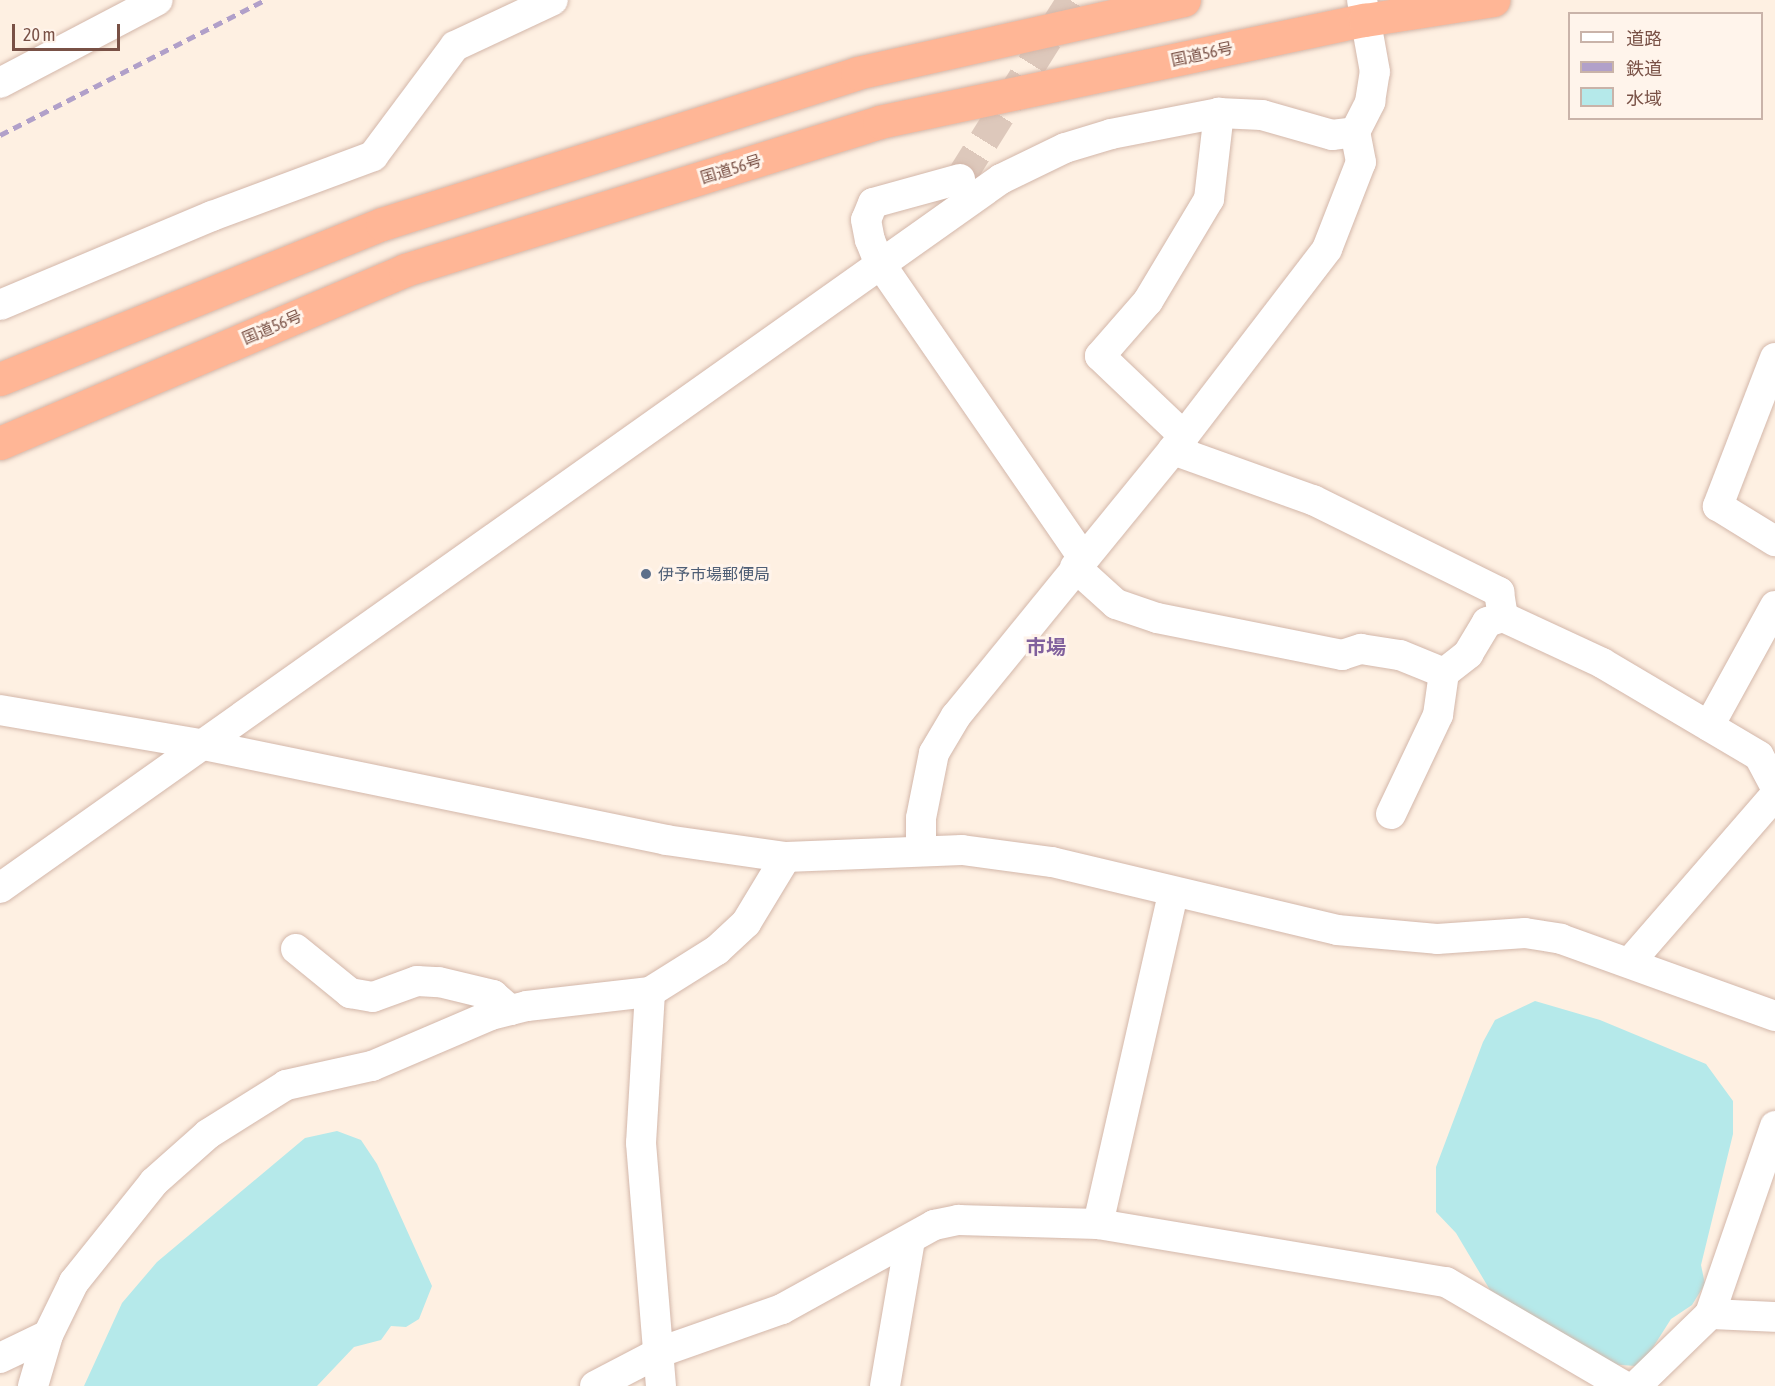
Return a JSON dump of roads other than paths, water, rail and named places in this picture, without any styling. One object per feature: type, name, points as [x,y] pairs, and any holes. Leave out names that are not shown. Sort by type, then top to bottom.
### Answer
[{"type":"highway","points":[[0,379],[382,224],[857,73],[1184,0]]},
{"type":"highway","name":"国道56号","points":[[0,443],[405,270],[879,122],[1364,10],[1493,0]]},
{"type":"street","points":[[0,83],[158,0]]},
{"type":"street","points":[[0,305],[202,220],[373,156],[455,46],[553,0]]},
{"type":"street","points":[[921,851],[921,818],[934,753],[956,716],[1178,443],[1327,249],[1361,162],[1355,132],[1370,102],[1375,72],[1364,10]]},
{"type":"street","points":[[0,888],[204,745],[879,262],[1000,179],[1065,148],[1111,134],[1219,113],[1262,115],[1332,135],[1355,132]]},
{"type":"street","points":[[1219,113],[1209,199],[1148,301],[1101,356],[1178,443],[1313,500],[1499,592],[1503,617]]},
{"type":"street","points":[[960,179],[873,203],[866,220],[879,262],[1079,563],[1116,604],[1157,618],[1342,655],[1361,649],[1400,655],[1444,673]]},
{"type":"street","points":[[1775,358],[1718,506],[1775,541]]},
{"type":"street","points":[[1709,726],[1775,606]]},
{"type":"street","points":[[1391,814],[1438,715],[1444,673],[1468,654],[1487,622],[1503,617],[1602,663],[1759,756],[1775,786]]},
{"type":"street","points":[[0,710],[204,745],[666,840],[786,857],[962,850],[1052,862],[1173,895],[1337,930],[1403,938],[1525,933],[1630,962],[1775,1016]]},
{"type":"street","points":[[1630,962],[1775,795]]},
{"type":"street","points":[[33,1386],[48,1335],[74,1282],[107,1237],[154,1182],[208,1134],[294,1081],[372,1066],[510,1010],[650,992],[717,950],[746,923],[786,857]]},
{"type":"street","points":[[1098,1224],[1173,895]]},
{"type":"street","points":[[296,949],[350,993],[373,997],[417,981],[439,982],[493,995],[510,1010]]},
{"type":"street","points":[[650,992],[641,1143],[661,1386]]},
{"type":"street","points":[[1636,1386],[1710,1314],[1775,1126]]},
{"type":"street","points":[[595,1386],[660,1352],[782,1309],[934,1225],[958,1220],[1098,1224],[1446,1282],[1624,1386]]},
{"type":"street","points":[[885,1386],[910,1239]]},
{"type":"street","points":[[1710,1314],[1775,1317]]},
{"type":"street","points":[[0,1358],[48,1335]]},
{"type":"water","points":[[1535,1001],[1600,1020],[1706,1064],[1733,1101],[1733,1134],[1701,1265],[1705,1284],[1692,1305],[1671,1319],[1645,1360],[1635,1366],[1608,1364],[1490,1290],[1456,1233],[1436,1212],[1436,1167],[1483,1042],[1495,1020]]},
{"type":"water","points":[[337,1131],[361,1140],[377,1164],[432,1286],[419,1319],[406,1327],[391,1326],[381,1340],[354,1347],[317,1386],[84,1386],[122,1303],[157,1262],[305,1138]]},
{"type":"tunnel","points":[[960,179],[1072,0]]},
{"type":"railway","points":[[0,135],[265,0]]},
{"type":"place","name":"伊予市場郵便局","points":[[646,574]]},
{"type":"district","name":"市場","points":[[1046,646]]}]
